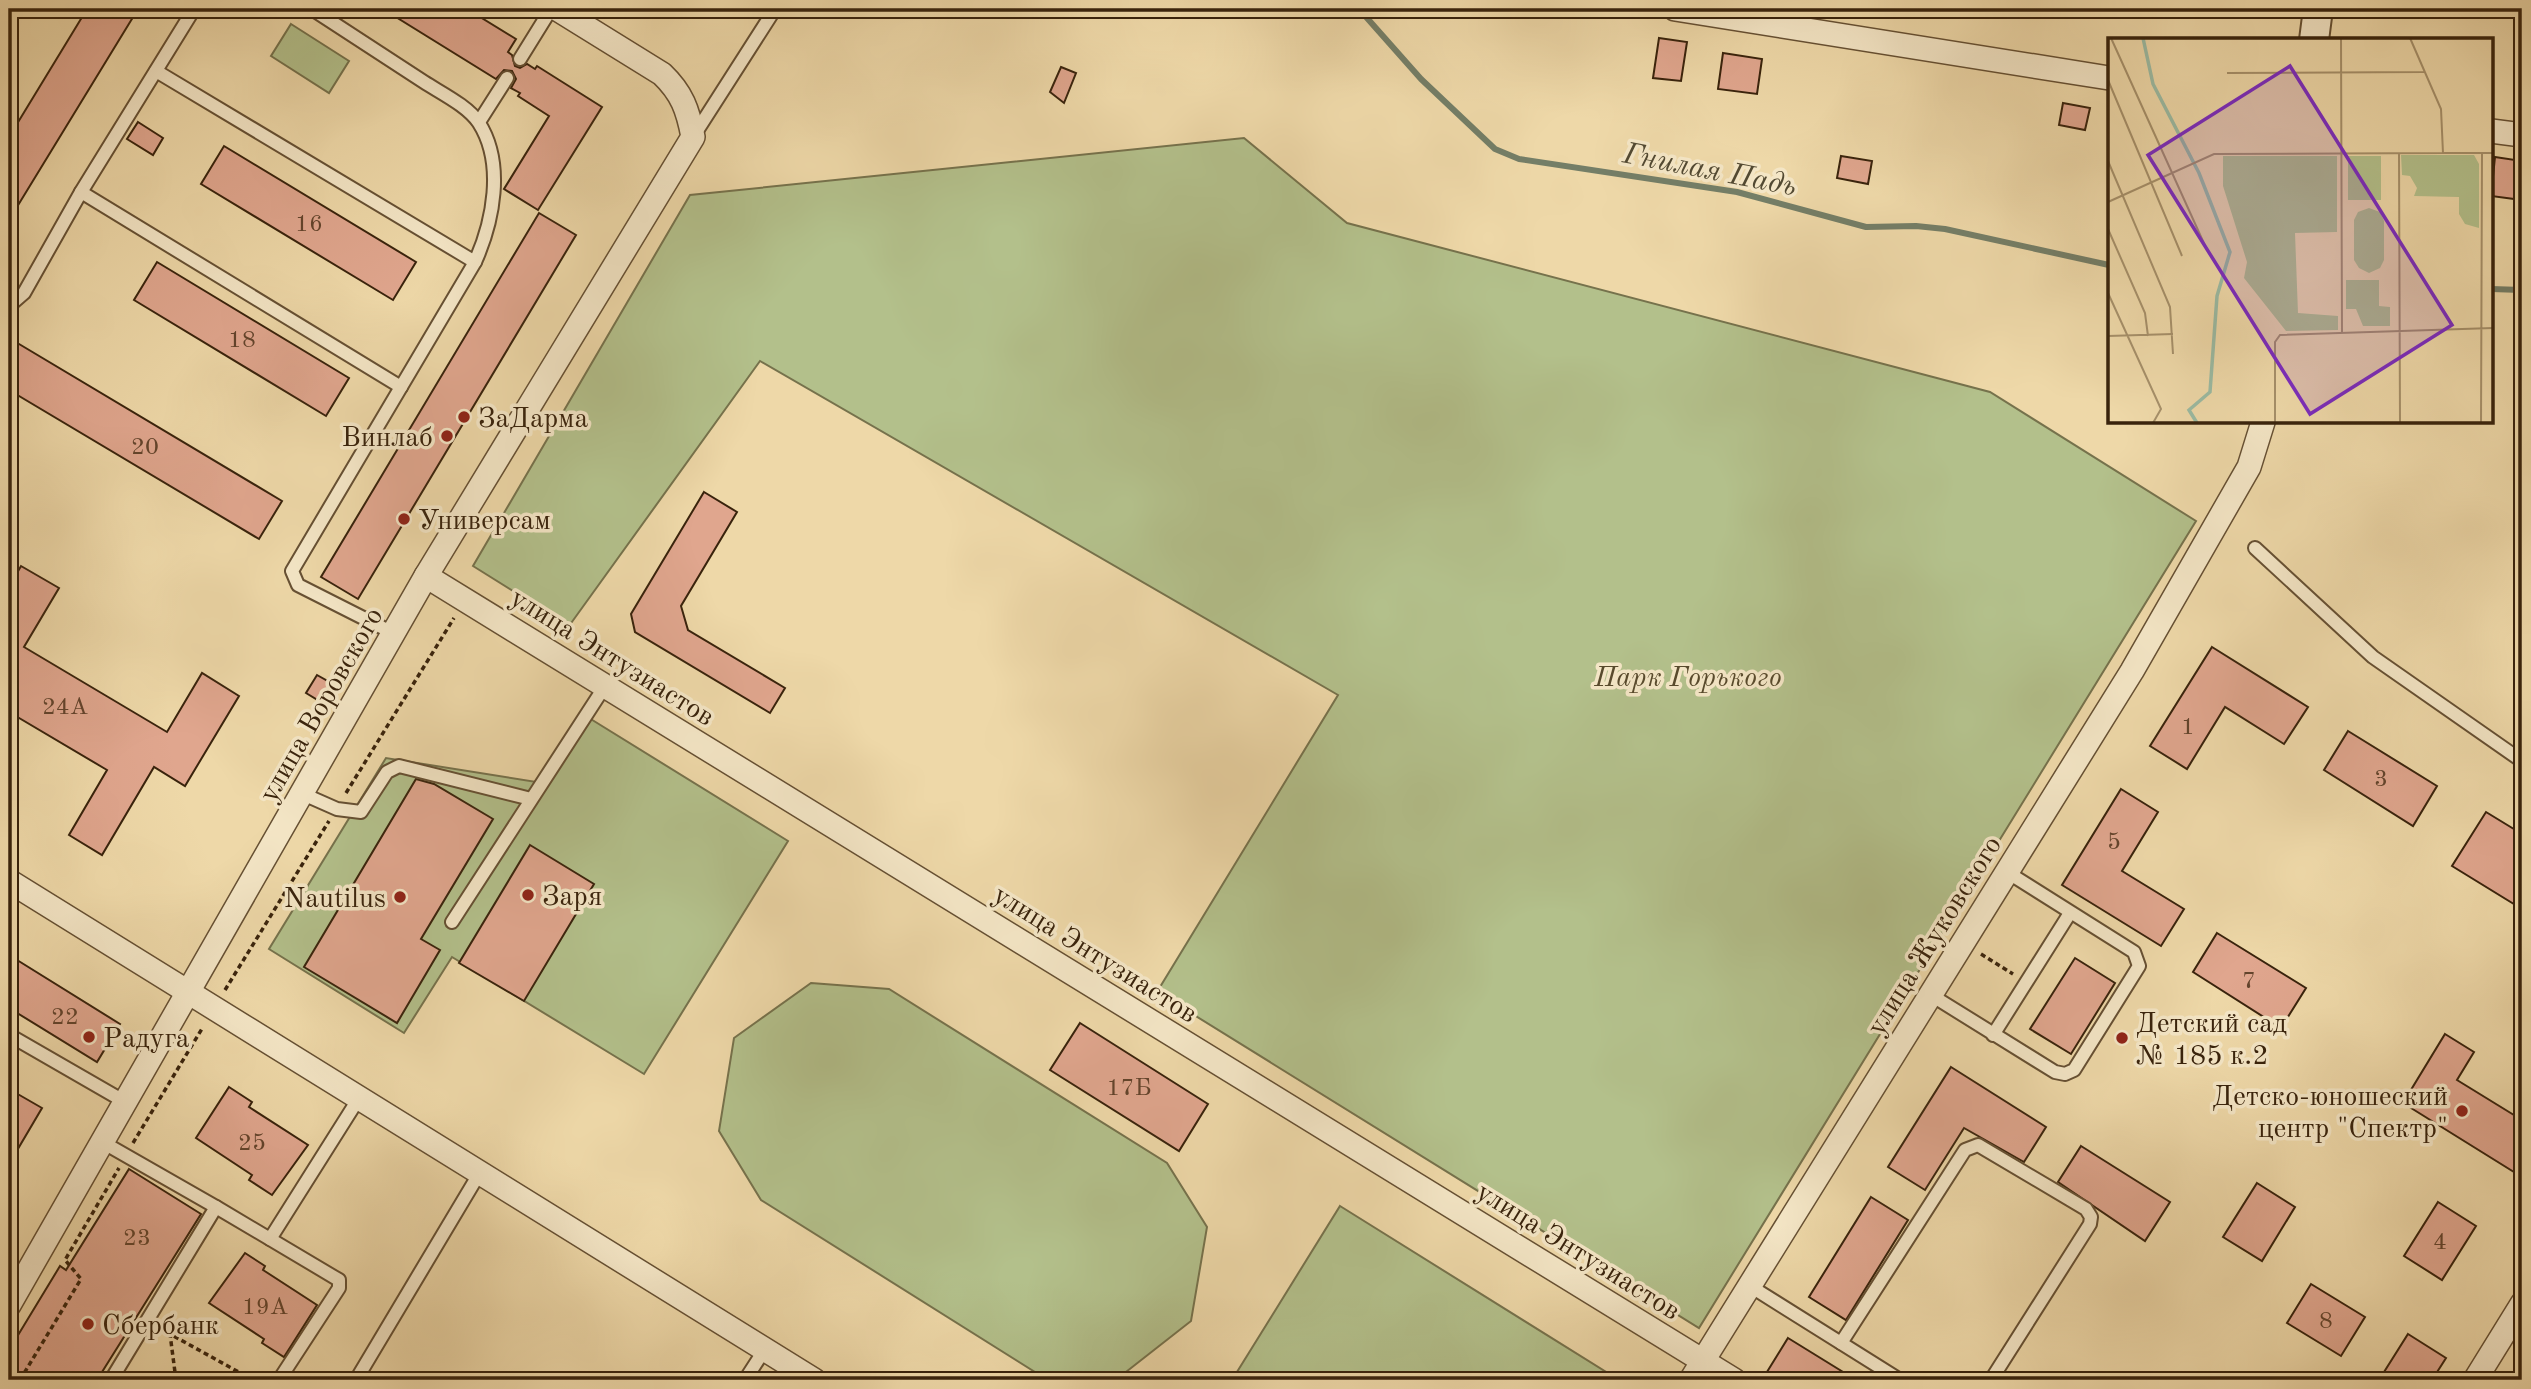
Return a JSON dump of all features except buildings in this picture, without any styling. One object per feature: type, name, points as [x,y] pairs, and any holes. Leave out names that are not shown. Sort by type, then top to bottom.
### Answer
[{"type":"street","points":[[554,9],[670,81],[687,107],[693,137]]},
{"type":"street","points":[[1675,9],[2108,78]]},
{"type":"street","points":[[2314,38],[2318,9]]},
{"type":"street","points":[[2492,131],[2522,135]]},
{"type":"street","name":"улица Воровского","points":[[9,1305],[127,1103],[426,576],[693,137]]},
{"type":"street","name":"улица Жуковского","points":[[1697,1371],[2132,671],[2249,467],[2262,424]]},
{"type":"street","name":"улица Энтузиастов","points":[[426,576],[1697,1371],[1734,1380]]},
{"type":"street","points":[[9,881],[189,990],[479,1174],[814,1380]]},
{"type":"street","points":[[2474,1380],[2522,1304]]},
{"type":"lane","points":[[9,306],[24,293],[81,192],[194,9]]},
{"type":"lane","points":[[312,9],[450,99],[479,122],[489,148],[495,180],[488,233],[475,262],[292,571],[298,586],[395,634]]},
{"type":"lane","points":[[520,59],[554,9]]},
{"type":"lane","points":[[693,137],[775,9]]},
{"type":"lane","points":[[156,71],[475,262]]},
{"type":"lane","points":[[479,122],[507,78]]},
{"type":"lane","points":[[81,192],[401,387]]},
{"type":"lane","points":[[2255,548],[2373,657],[2522,761]]},
{"type":"lane","points":[[452,922],[605,686]]},
{"type":"lane","points":[[303,794],[337,809],[361,812],[391,767],[399,766],[531,799]]},
{"type":"lane","points":[[1931,995],[2055,1072],[2065,1074],[2074,1070],[2139,965],[2139,958],[2134,952],[2007,872]]},
{"type":"lane","points":[[1993,1035],[2070,913]]},
{"type":"lane","points":[[9,1035],[127,1103]]},
{"type":"lane","points":[[270,1239],[359,1098]]},
{"type":"lane","points":[[104,1143],[339,1280],[340,1288],[279,1380]]},
{"type":"lane","points":[[1841,1343],[1965,1150],[1978,1144],[2086,1209],[2091,1217],[2090,1224],[1991,1380]]},
{"type":"lane","points":[[356,1380],[479,1174]]},
{"type":"lane","points":[[111,1380],[216,1207]]},
{"type":"lane","points":[[1750,1286],[1899,1380]]},
{"type":"lane","points":[[745,1380],[765,1349]]},
{"type":"path","points":[[1963,943],[2027,982]]},
{"type":"path","points":[[176,1380],[170,1334],[253,1380]]},
{"type":"green space","points":[[291,24],[349,61],[329,93],[271,56]]},
{"type":"green space","name":"Парк Горького","points":[[1244,138],[1347,223],[1990,392],[2196,521],[1699,1328],[1157,992],[1338,695],[760,361],[569,626],[473,566],[690,195]]},
{"type":"green space","name":"Заря","points":[[581,713],[788,841],[644,1074],[452,957],[404,1033],[269,949],[386,758],[536,782]]},
{"type":"green space","points":[[811,983],[889,989],[1167,1163],[1207,1227],[1191,1321],[1117,1379],[1035,1372],[761,1200],[719,1131],[734,1038]]},
{"type":"green space","points":[[1340,1206],[1619,1380],[1232,1380]]},
{"type":"waterway","name":"Гнилая Падь","points":[[1359,9],[1421,79],[1495,149],[1519,159],[1737,192],[1866,227],[1916,226],[1945,229],[2108,265]]},
{"type":"waterway","name":"Гнилая Падь","points":[[2492,289],[2522,290]]},
{"type":"place","name":"ЗаДарма","points":[[464,417]]},
{"type":"place","name":"Винлаб","points":[[447,436]]},
{"type":"place","name":"Универсам","points":[[404,519]]},
{"type":"place","name":"Заря","points":[[528,895]]},
{"type":"place","name":"Nautilus","points":[[400,897]]},
{"type":"place","name":"Радуга","points":[[89,1037]]},
{"type":"place","name":"Детский сад № 185 к.2","points":[[2122,1038]]},
{"type":"place","name":"Детско-юношеский центр \"Спектр\"","points":[[2462,1111]]},
{"type":"place","name":"Сбербанк","points":[[88,1324]]}]
